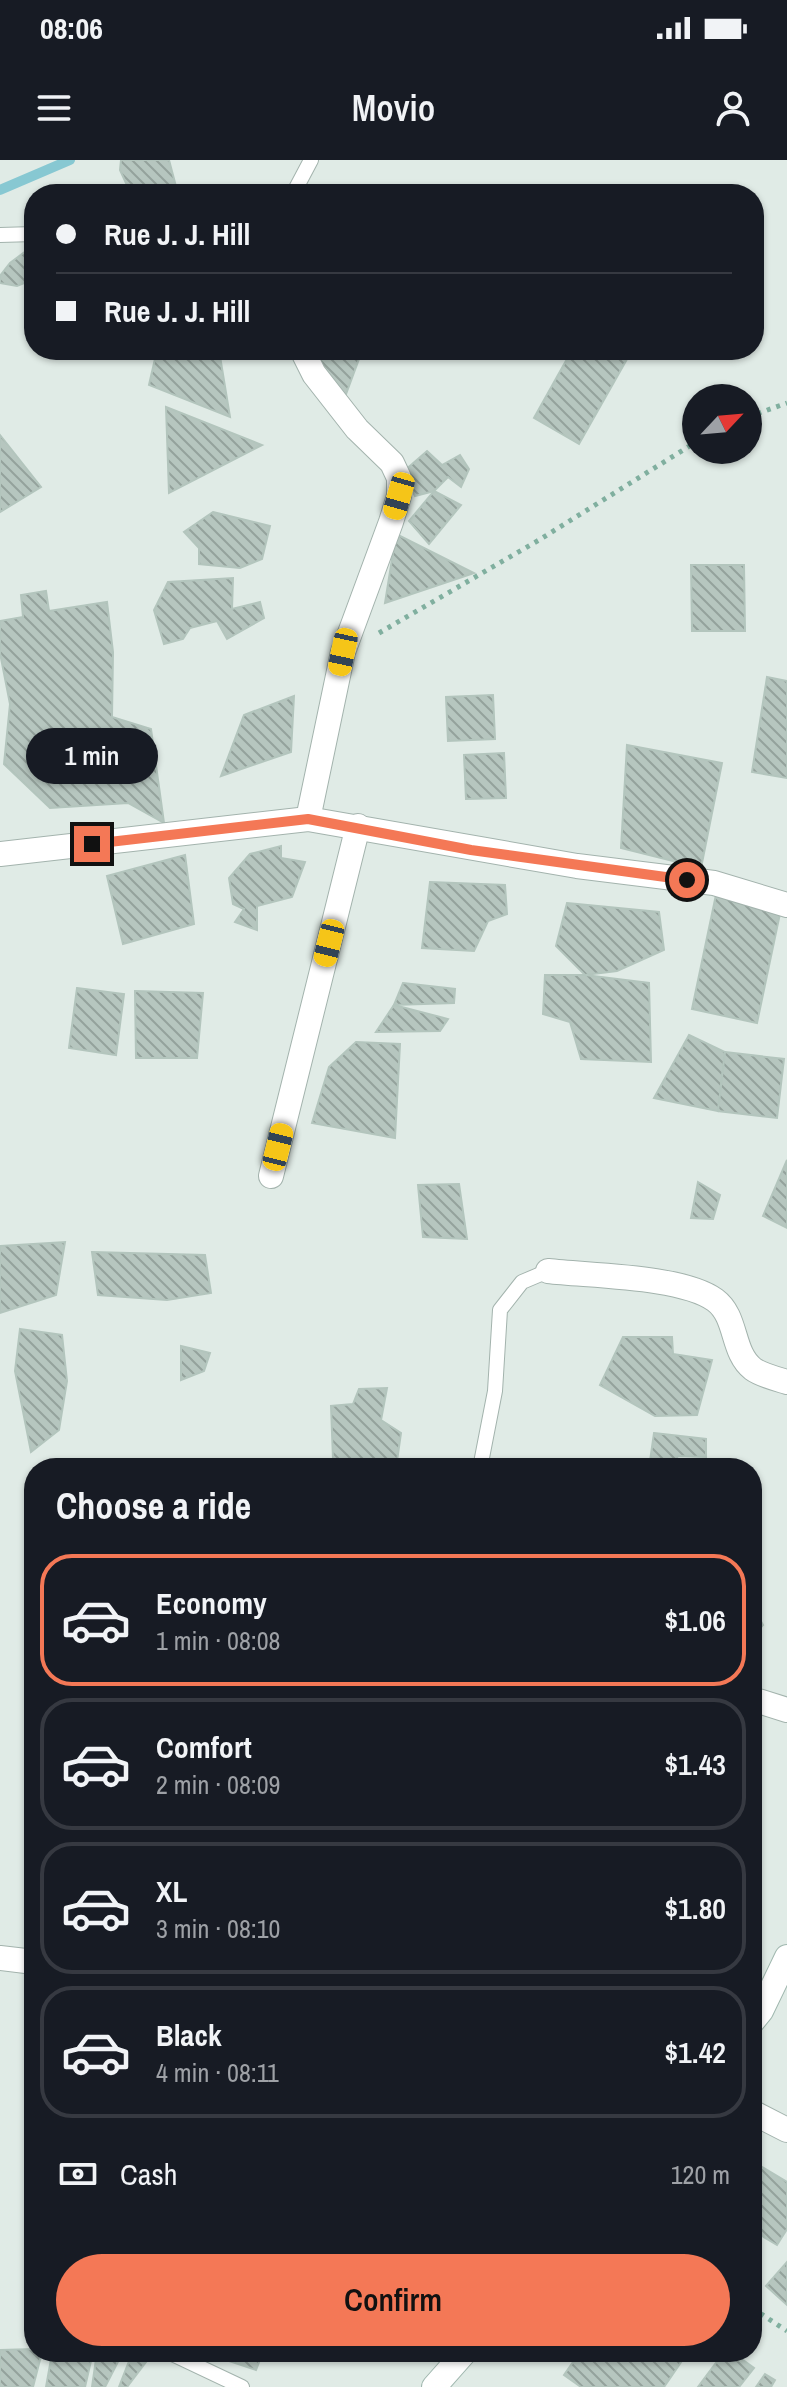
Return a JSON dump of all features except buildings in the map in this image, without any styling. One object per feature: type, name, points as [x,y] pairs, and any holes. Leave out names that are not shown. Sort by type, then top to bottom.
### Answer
[{"type":"street","points":[[307,360],[314,374],[357,429],[392,463],[399,478],[399,496],[391,522],[343,652],[308,819]]},
{"type":"street","points":[[0,854],[308,819],[358,826],[471,850],[714,883],[787,905]]},
{"type":"street","points":[[271,1176],[358,826]]},
{"type":"street","points":[[548,1271],[689,1287],[716,1301],[728,1313],[740,1351],[752,1368],[787,1382]]},
{"type":"street","points":[[762,1702],[787,1710]]},
{"type":"street","points":[[762,2009],[787,1957]]},
{"type":"street","points":[[0,1958],[24,1961]]},
{"type":"street","points":[[762,2117],[787,2130]]},
{"type":"street","points":[[434,2387],[456,2362]]},
{"type":"lane","points":[[298,184],[311,160]]},
{"type":"lane","points":[[0,235],[24,234]]},
{"type":"lane","points":[[482,1458],[495,1391],[500,1310],[522,1282],[548,1271]]},
{"type":"lane","points":[[189,2362],[242,2387]]},
{"type":"path","points":[[762,412],[787,403]]},
{"type":"path","points":[[343,652],[539,540],[682,451]]},
{"type":"path","points":[[762,2315],[787,2331]]},
{"type":"waterway","points":[[0,190],[70,160]]},
{"type":"route","points":[[92,844],[308,819],[358,826],[471,850],[687,880]]}]
